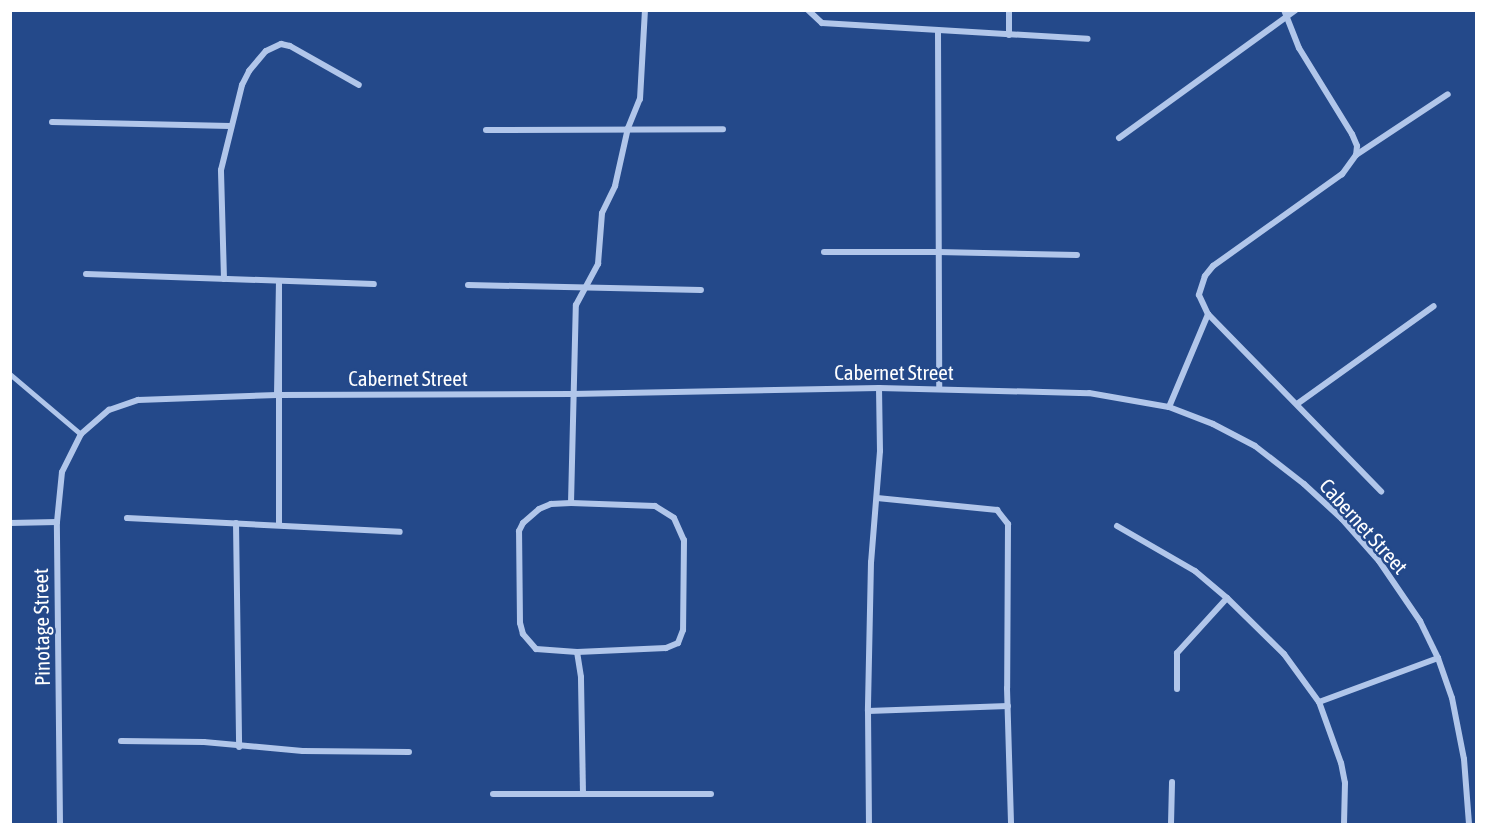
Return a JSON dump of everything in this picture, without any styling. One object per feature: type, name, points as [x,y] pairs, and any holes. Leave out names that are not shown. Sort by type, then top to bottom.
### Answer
[{"type":"street","points":[[571,502],[576,305],[598,264],[602,213],[615,186],[628,128],[640,99],[645,10]]},
{"type":"street","points":[[808,10],[822,23],[938,32],[1088,39]]},
{"type":"street","points":[[1009,35],[1010,10]]},
{"type":"street","points":[[1119,138],[1285,14],[1296,10]]},
{"type":"street","points":[[1285,14],[1299,48],[1352,134],[1357,146],[1356,155],[1352,164],[1342,174],[1213,266],[1205,276],[1199,295],[1208,314],[1381,492]]},
{"type":"street","points":[[938,32],[939,388]]},
{"type":"street","points":[[224,279],[221,170],[230,126],[242,85],[249,72],[266,51],[274,46],[290,45],[358,84]]},
{"type":"street","points":[[1356,155],[1448,94]]},
{"type":"street","points":[[52,122],[230,126]]},
{"type":"street","points":[[486,130],[723,129]]},
{"type":"street","points":[[824,252],[1077,255]]},
{"type":"street","points":[[86,274],[374,284]]},
{"type":"street","points":[[279,281],[277,395],[279,525]]},
{"type":"street","points":[[468,285],[701,290]]},
{"type":"street","points":[[1297,404],[1434,306]]},
{"type":"street","points":[[1169,407],[1208,314]]},
{"type":"street","points":[[869,825],[868,711],[871,562],[877,498],[879,388]]},
{"type":"street","name":"Cabernet Street","points":[[81,434],[109,410],[138,400],[277,395],[572,394],[939,388],[1089,393],[1169,407],[1213,424],[1255,446],[1334,512],[1379,561],[1401,592],[1438,658],[1452,698],[1464,759],[1469,825]]},
{"type":"street","name":"Pinotage Street","points":[[60,825],[57,522],[62,472],[81,434]]},
{"type":"street","points":[[877,498],[998,510],[1005,516],[1008,524],[1008,706],[1011,825]]},
{"type":"street","points":[[571,502],[655,506],[675,518],[684,540],[683,630],[678,643],[666,648],[577,652],[536,649],[523,634],[520,623],[519,531],[523,523],[539,509],[551,504],[571,502]]},
{"type":"street","points":[[127,518],[400,532]]},
{"type":"street","points":[[10,523],[57,522]]},
{"type":"street","points":[[236,524],[239,747]]},
{"type":"street","points":[[1117,526],[1188,566],[1227,598],[1284,654],[1319,702],[1341,763],[1345,783],[1344,825]]},
{"type":"street","points":[[1177,689],[1177,653],[1227,598]]},
{"type":"street","points":[[577,652],[581,677],[583,794]]},
{"type":"street","points":[[1319,702],[1438,658]]},
{"type":"street","points":[[868,711],[1008,706]]},
{"type":"street","points":[[121,741],[204,742],[239,747],[303,751],[409,752]]},
{"type":"street","points":[[1171,825],[1172,782]]},
{"type":"street","points":[[493,794],[711,794]]},
{"type":"lane","points":[[10,374],[81,434]]}]
